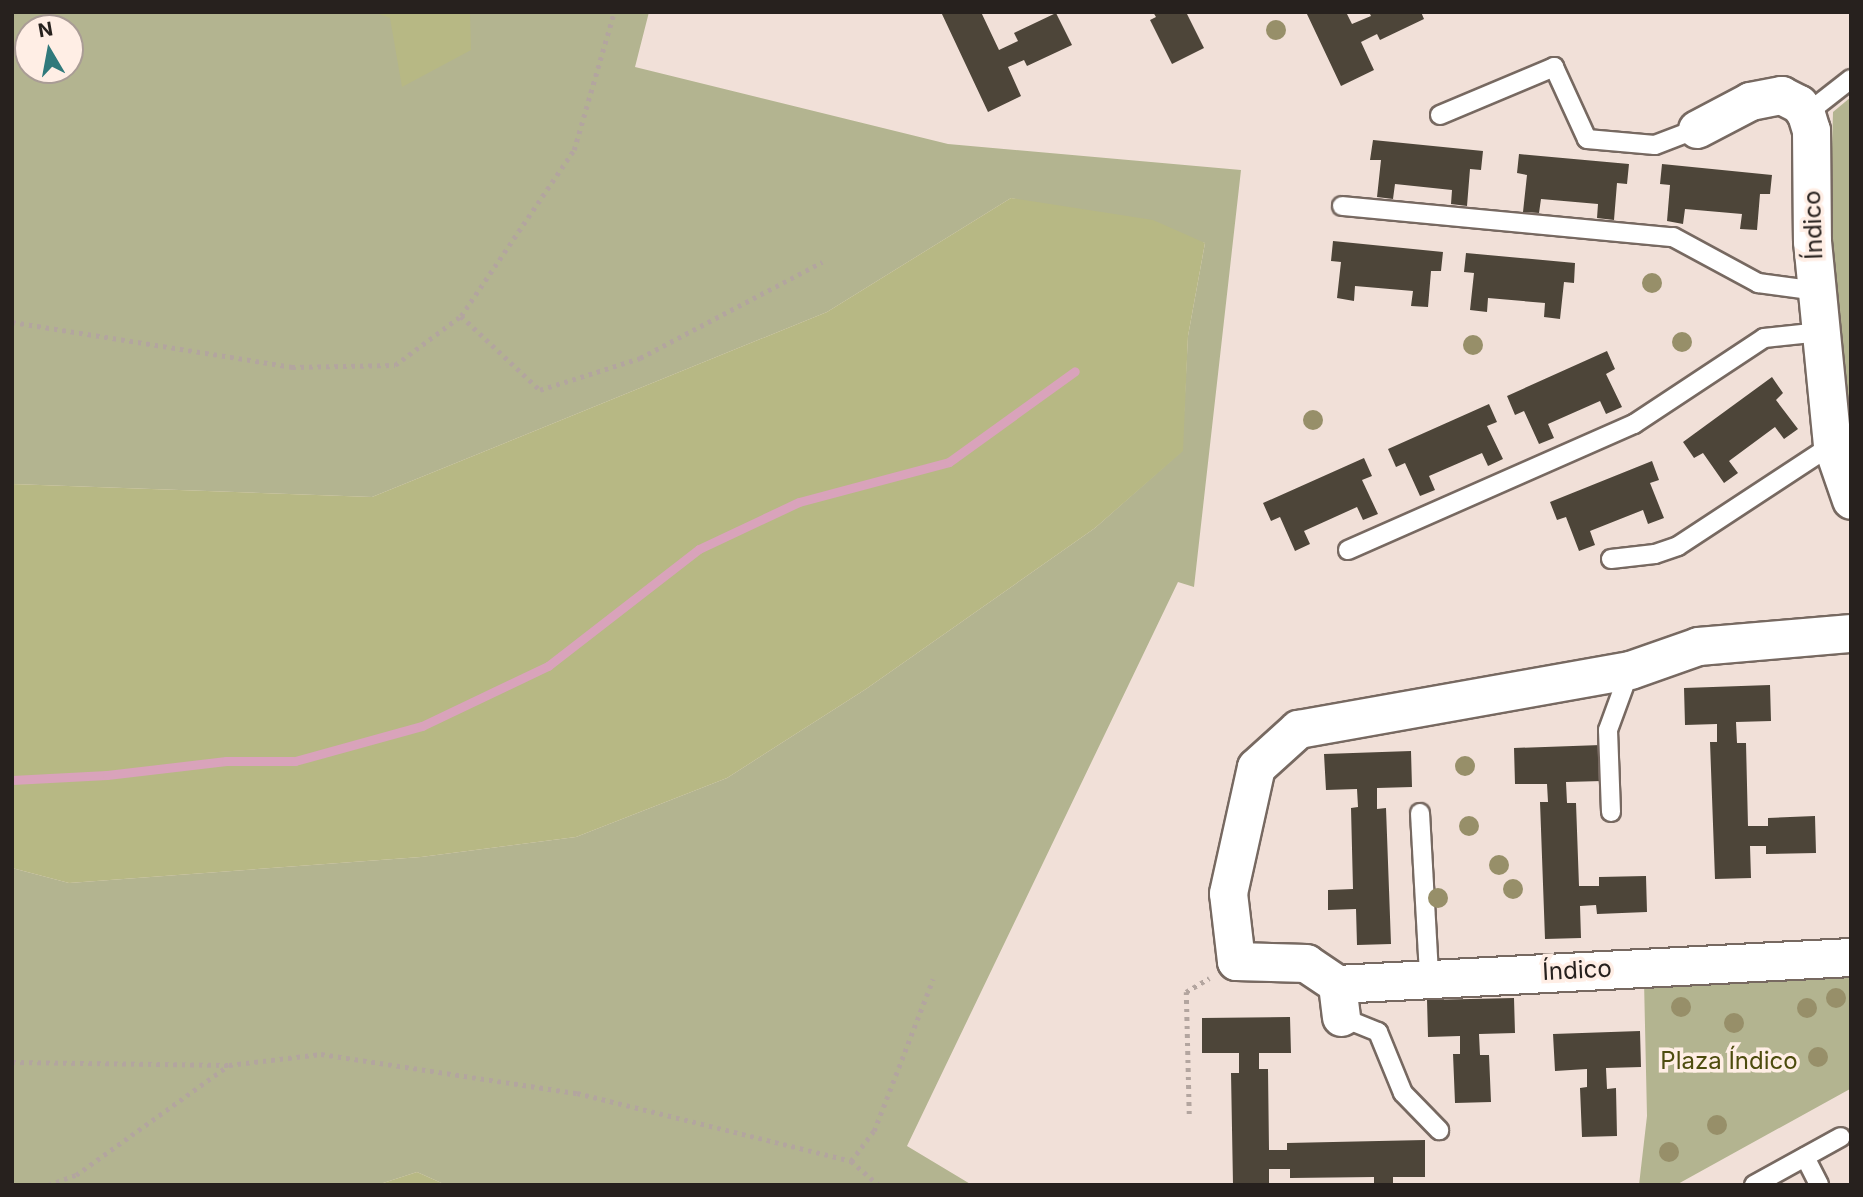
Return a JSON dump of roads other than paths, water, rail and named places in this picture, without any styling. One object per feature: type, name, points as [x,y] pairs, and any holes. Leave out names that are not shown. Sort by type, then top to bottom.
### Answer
[{"type":"street","points":[[1697,128],[1750,101],[1781,95],[1799,104],[1806,114]]},
{"type":"street","name":"Índico","points":[[1806,114],[1811,130],[1812,241],[1821,332],[1840,458],[1851,500]]},
{"type":"street","points":[[1339,1000],[1306,964],[1236,961],[1228,893],[1256,767],[1298,729],[1630,670],[1698,646],[1851,633]]},
{"type":"street","name":"Índico","points":[[1339,1000],[1429,976],[1851,957]]},
{"type":"lane","points":[[1440,115],[1553,67],[1587,139],[1655,145],[1697,128]]},
{"type":"lane","points":[[1806,114],[1851,79]]},
{"type":"lane","points":[[1342,206],[1673,237],[1758,283],[1817,291]]},
{"type":"lane","points":[[1348,550],[1634,424],[1764,338],[1821,332]]},
{"type":"lane","points":[[1611,559],[1654,554],[1678,546],[1840,458]]},
{"type":"lane","points":[[1611,813],[1608,730],[1630,670]]},
{"type":"lane","points":[[1420,813],[1429,976]]},
{"type":"lane","points":[[1339,1000],[1378,1032],[1403,1093],[1439,1130]]},
{"type":"lane","points":[[1754,1185],[1841,1137]]},
{"type":"lane","points":[[1805,1157],[1819,1185]]},
{"type":"waterway","points":[[12,780],[107,775],[226,761],[295,761],[422,726],[548,666],[699,549],[799,502],[949,462],[1075,371]]},
{"type":"park label","name":"Plaza Índico","points":[[1729,1061]]}]
